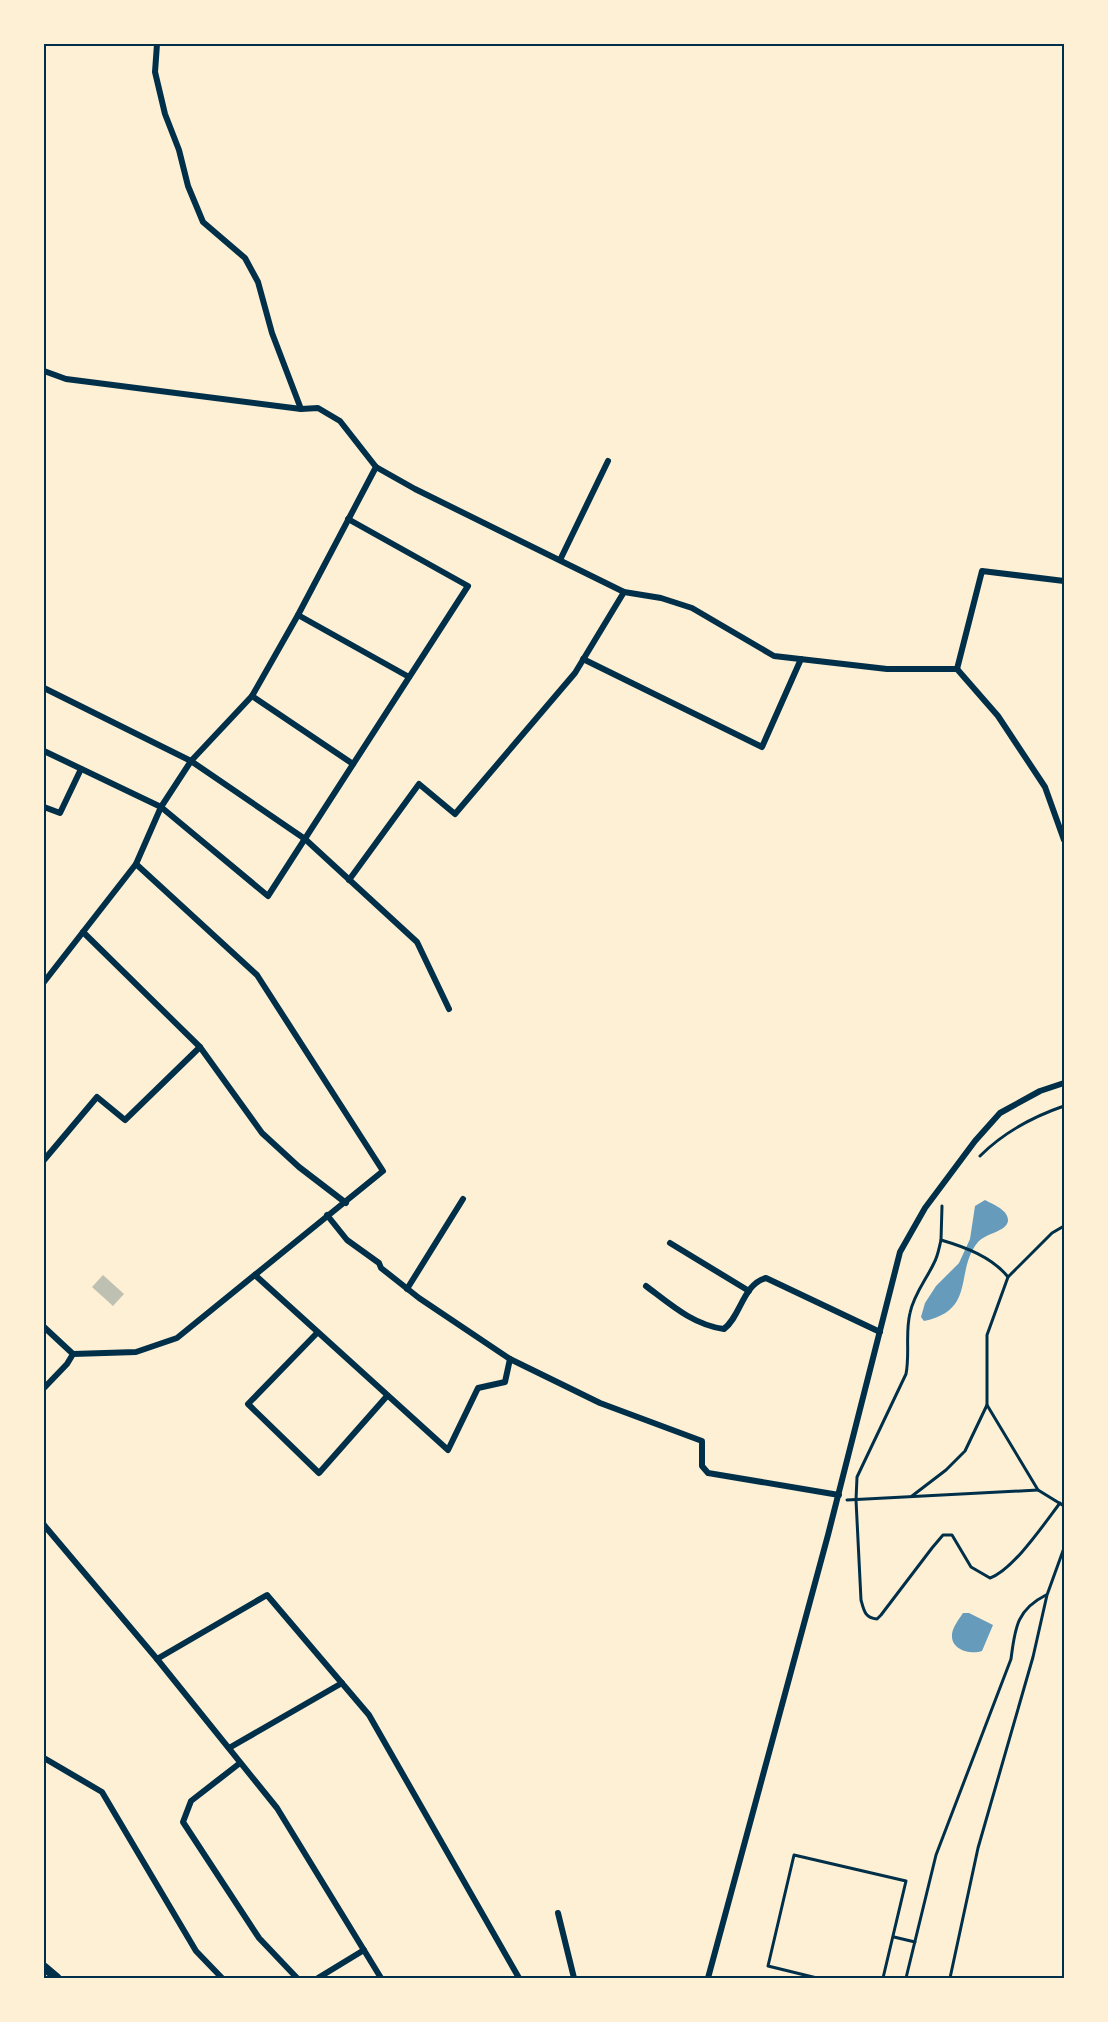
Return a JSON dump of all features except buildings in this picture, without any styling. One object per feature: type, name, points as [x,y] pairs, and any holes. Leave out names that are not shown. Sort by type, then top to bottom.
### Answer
[{"type":"street","points":[[157,44],[155,72],[165,114],[179,150],[188,186],[203,222],[245,258],[258,282],[272,333],[301,410]]},
{"type":"street","points":[[44,371],[66,380],[301,410],[318,408],[339,421],[376,467],[415,489],[624,592],[661,598],[692,608],[774,656],[887,669],[957,669],[998,716],[1046,788],[1065,840]]},
{"type":"street","points":[[560,560],[608,461]]},
{"type":"street","points":[[44,982],[136,864],[160,807],[191,760],[252,696],[298,615],[376,467]]},
{"type":"street","points":[[44,751],[160,807],[268,896],[468,586],[348,519]]},
{"type":"street","points":[[957,669],[982,571],[1065,581]]},
{"type":"street","points":[[348,880],[419,784],[455,814],[575,673],[624,592]]},
{"type":"street","points":[[298,615],[409,677]]},
{"type":"street","points":[[583,659],[762,747],[801,659]]},
{"type":"street","points":[[44,688],[191,760],[305,839],[417,942],[449,1009]]},
{"type":"street","points":[[252,696],[353,764]]},
{"type":"street","points":[[44,807],[60,813],[81,769]]},
{"type":"street","points":[[44,1327],[73,1354],[136,1352],[177,1338],[384,1171],[258,975],[136,864]]},
{"type":"street","points":[[83,932],[200,1047],[262,1133],[299,1167],[346,1203]]},
{"type":"street","points":[[44,1160],[97,1097],[125,1120],[200,1047]]},
{"type":"street","points":[[708,1978],[838,1495],[900,1252],[925,1208],[975,1141],[1000,1113],[1040,1091],[1065,1083]]},
{"type":"street","points":[[407,1288],[463,1199]]},
{"type":"street","points":[[327,1215],[347,1240],[379,1263],[381,1268],[419,1298],[510,1359],[600,1402],[702,1441],[702,1466],[708,1473],[838,1495]]},
{"type":"street","points":[[670,1244],[749,1291]]},
{"type":"street","points":[[255,1275],[447,1450],[478,1388],[505,1382],[510,1359]]},
{"type":"street","points":[[646,1286],[683,1314],[724,1329],[730,1324],[749,1291],[759,1280],[766,1278],[880,1332]]},
{"type":"street","points":[[317,1333],[248,1404],[319,1473],[387,1396]]},
{"type":"street","points":[[44,1388],[67,1364],[73,1354]]},
{"type":"street","points":[[44,1525],[157,1659],[277,1808],[381,1978]]},
{"type":"street","points":[[157,1659],[267,1595],[369,1715],[519,1978]]},
{"type":"street","points":[[229,1748],[342,1683]]},
{"type":"street","points":[[44,1758],[102,1792],[196,1951],[222,1978]]},
{"type":"street","points":[[240,1763],[191,1801],[183,1822],[259,1938],[297,1978]]},
{"type":"street","points":[[558,1913],[574,1978]]},
{"type":"street","points":[[318,1978],[364,1950]]},
{"type":"street","points":[[44,1967],[56,1978]]},
{"type":"path","points":[[974,1162],[1002,1136],[1016,1127],[1065,1106]]},
{"type":"path","points":[[945,1196],[940,1215],[941,1240],[936,1260],[919,1288],[910,1311],[909,1356],[906,1374],[857,1477],[861,1600],[864,1613],[871,1618],[877,1618],[886,1610],[943,1535],[952,1536],[971,1567],[990,1578],[1005,1570],[1060,1503]]},
{"type":"path","points":[[910,1497],[946,1470],[965,1451],[987,1405],[987,1335],[1008,1277],[1052,1233],[1065,1227]]},
{"type":"path","points":[[941,1240],[980,1255],[1008,1277]]},
{"type":"path","points":[[987,1405],[1038,1490],[1065,1506]]},
{"type":"path","points":[[845,1500],[1038,1490]]},
{"type":"path","points":[[950,1978],[978,1848],[1033,1657],[1047,1595],[1065,1548]]},
{"type":"path","points":[[906,1978],[936,1855],[1011,1659],[1020,1616],[1032,1602],[1047,1595]]},
{"type":"path","points":[[817,1978],[768,1966],[794,1855],[906,1881],[883,1978]]},
{"type":"path","points":[[894,1937],[915,1942]]},
{"type":"water","points":[[985,1200],[1006,1214],[1008,1221],[1006,1225],[978,1242],[971,1253],[958,1299],[951,1308],[941,1316],[924,1321],[921,1317],[925,1303],[936,1286],[959,1263],[970,1239],[975,1206]]},
{"type":"water","points":[[963,1613],[969,1613],[993,1625],[982,1651],[967,1652],[958,1648],[953,1640],[953,1629]]}]
